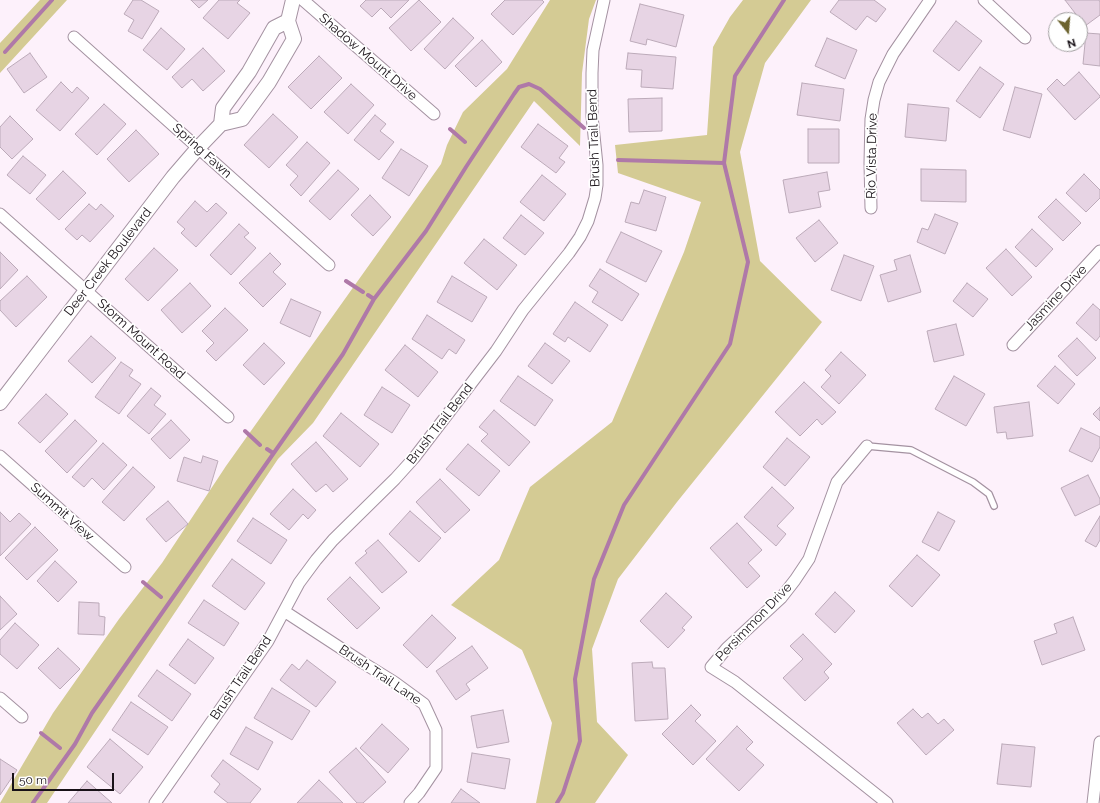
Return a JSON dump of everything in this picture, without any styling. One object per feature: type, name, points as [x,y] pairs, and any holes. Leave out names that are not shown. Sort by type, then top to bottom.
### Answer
[{"type":"street","points":[[288,21],[274,28],[249,72],[223,108],[221,124],[242,119],[269,82],[294,38],[288,21],[293,0]]},
{"type":"street","name":"Shadow Mount Drive","points":[[303,0],[434,114]]},
{"type":"street","name":"Brush Trail Bend","points":[[155,803],[268,641],[299,583],[316,560],[333,540],[395,479],[435,432],[496,351],[523,310],[569,253],[588,221],[595,198],[597,185],[597,165],[592,116],[593,50],[604,0]]},
{"type":"street","name":"Rio Vista Drive","points":[[871,208],[871,119],[879,82],[893,54],[930,0]]},
{"type":"street","points":[[984,0],[1025,38]]},
{"type":"street","name":"Spring Fawn","points":[[74,37],[329,265]]},
{"type":"street","name":"Deer Creek Boulevard","points":[[0,403],[174,177],[198,148],[221,124]]},
{"type":"street","name":"Storm Mount Road","points":[[0,214],[228,417]]},
{"type":"street","name":"Jasmine Drive","points":[[1013,345],[1100,251]]},
{"type":"street","name":"Persimmon Drive","points":[[867,446],[838,482],[808,559],[795,580],[781,598],[727,648],[711,667],[735,682],[887,803]]},
{"type":"street","name":"Summit View","points":[[0,456],[125,567]]},
{"type":"street","name":"Brush Trail Lane","points":[[284,611],[394,682],[424,704],[436,730],[436,768],[410,803]]},
{"type":"street","points":[[0,698],[22,717]]},
{"type":"street","points":[[1093,803],[1100,742]]},
{"type":"lane","points":[[867,446],[911,450],[973,482],[990,494],[994,506]]},
{"type":"shaded area","points":[[40,0],[67,0],[0,73],[0,43]]},
{"type":"shaded area","points":[[550,0],[596,0],[589,19],[582,73],[580,146],[534,101],[313,423],[278,459],[47,803],[0,803],[53,713],[119,619],[162,563],[226,466],[441,164],[447,145],[463,112],[507,69]]},
{"type":"shaded area","points":[[743,0],[811,0],[765,63],[740,152],[760,261],[822,322],[677,502],[618,579],[592,649],[597,722],[628,755],[595,803],[536,803],[552,723],[522,650],[451,605],[499,560],[530,487],[612,422],[684,252],[701,202],[618,173],[615,145],[707,135],[713,47],[730,17]]},
{"type":"building","points":[[133,0],[141,0],[159,11],[142,39],[128,31],[134,20],[124,14]]},
{"type":"building","points":[[191,0],[208,0],[199,8]]},
{"type":"building","points":[[219,0],[240,0],[237,3],[250,13],[228,39],[203,18]]},
{"type":"building","points":[[366,0],[409,0],[391,18],[381,8],[372,17],[360,6]]},
{"type":"building","points":[[419,0],[441,22],[411,51],[389,28]]},
{"type":"building","points":[[505,0],[542,0],[544,2],[513,35],[491,14]]},
{"type":"building","points":[[839,0],[874,0],[886,9],[876,22],[867,16],[856,30],[830,12]]},
{"type":"building","points":[[1065,0],[1099,0],[1100,2],[1100,15],[1088,24],[1088,12],[1074,12]]},
{"type":"building","points":[[640,4],[684,15],[676,47],[647,39],[646,45],[630,41]]},
{"type":"building","points":[[453,18],[474,38],[445,69],[424,49]]},
{"type":"building","points":[[956,21],[982,41],[959,71],[933,51]]},
{"type":"building","points":[[161,28],[185,49],[167,70],[143,50]]},
{"type":"building","points":[[1088,33],[1100,34],[1100,66],[1083,64],[1084,52],[1088,52]]},
{"type":"building","points":[[827,38],[857,50],[845,79],[815,66]]},
{"type":"building","points":[[482,40],[502,62],[476,87],[455,66]]},
{"type":"building","points":[[203,48],[225,71],[203,91],[192,79],[182,88],[172,77]]},
{"type":"building","points":[[30,53],[47,77],[24,93],[7,69]]},
{"type":"building","points":[[628,53],[676,57],[673,89],[641,87],[642,70],[626,69]]},
{"type":"building","points":[[319,56],[342,78],[311,109],[288,87]]},
{"type":"building","points":[[980,67],[1004,84],[980,118],[956,101]]},
{"type":"building","points":[[1079,72],[1100,97],[1075,120],[1047,89],[1057,79],[1064,86]]},
{"type":"building","points":[[61,82],[72,93],[77,87],[89,98],[60,131],[36,110]]},
{"type":"building","points":[[802,83],[844,89],[840,121],[797,115]]},
{"type":"building","points":[[351,84],[374,105],[348,134],[324,112]]},
{"type":"building","points":[[1015,87],[1042,94],[1030,138],[1003,130]]},
{"type":"building","points":[[662,98],[662,131],[629,132],[628,99]]},
{"type":"building","points":[[104,104],[126,124],[97,155],[75,134]]},
{"type":"building","points":[[908,104],[949,108],[946,141],[905,137]]},
{"type":"building","points":[[273,114],[298,137],[269,168],[244,145]]},
{"type":"building","points":[[375,115],[386,124],[380,131],[394,142],[379,160],[354,140]]},
{"type":"building","points":[[10,116],[33,139],[12,159],[0,147],[0,127]]},
{"type":"building","points":[[538,124],[568,146],[559,158],[565,162],[556,173],[521,147]]},
{"type":"building","points":[[808,129],[839,129],[839,163],[808,163]]},
{"type":"building","points":[[136,130],[159,154],[129,182],[107,159]]},
{"type":"building","points":[[307,142],[330,163],[301,196],[290,185],[298,176],[286,165]]},
{"type":"building","points":[[401,149],[428,166],[409,196],[382,178]]},
{"type":"building","points":[[23,156],[46,175],[30,194],[7,175]]},
{"type":"building","points":[[921,169],[966,170],[966,202],[921,201]]},
{"type":"building","points":[[338,170],[359,189],[330,220],[309,201]]},
{"type":"building","points":[[63,171],[86,193],[59,220],[36,199]]},
{"type":"building","points":[[827,172],[830,190],[818,192],[821,207],[789,213],[783,180]]},
{"type":"building","points":[[1084,174],[1100,190],[1100,198],[1086,212],[1066,193]]},
{"type":"building","points":[[542,175],[566,194],[544,221],[520,202]]},
{"type":"building","points":[[644,190],[666,197],[656,231],[625,222],[631,202],[639,204]]},
{"type":"building","points":[[370,195],[391,217],[373,236],[351,215]]},
{"type":"building","points":[[1056,199],[1081,223],[1063,241],[1038,217]]},
{"type":"building","points":[[195,201],[207,212],[216,203],[227,213],[196,247],[181,233],[185,229],[177,222]]},
{"type":"building","points":[[89,204],[96,210],[101,204],[114,216],[90,242],[82,235],[77,240],[65,229]]},
{"type":"building","points":[[935,214],[958,223],[945,254],[917,242],[922,228],[928,230]]},
{"type":"building","points":[[521,215],[544,233],[525,255],[503,238]]},
{"type":"building","points":[[819,220],[838,243],[815,262],[796,238]]},
{"type":"building","points":[[239,224],[249,233],[244,237],[256,248],[231,275],[210,255]]},
{"type":"building","points":[[1032,229],[1053,249],[1036,267],[1015,247]]},
{"type":"building","points":[[621,232],[662,251],[646,282],[606,262]]},
{"type":"building","points":[[484,239],[517,265],[497,290],[464,263]]},
{"type":"building","points":[[154,248],[178,270],[148,301],[125,279]]},
{"type":"building","points":[[1006,249],[1032,277],[1012,296],[986,268]]},
{"type":"building","points":[[0,252],[18,270],[0,289]]},
{"type":"building","points":[[270,253],[281,264],[273,272],[286,284],[263,307],[239,283]]},
{"type":"building","points":[[844,255],[874,266],[861,301],[831,290]]},
{"type":"building","points":[[910,255],[921,292],[888,302],[880,275],[897,270],[894,260]]},
{"type":"building","points":[[600,269],[639,294],[622,321],[592,302],[598,292],[589,286]]},
{"type":"building","points":[[27,276],[47,297],[16,327],[0,310],[0,301]]},
{"type":"building","points":[[452,276],[487,297],[472,322],[437,302]]},
{"type":"building","points":[[190,283],[211,306],[182,333],[161,310]]},
{"type":"building","points":[[967,283],[988,299],[973,317],[953,301]]},
{"type":"building","points":[[291,299],[321,312],[310,337],[280,323]]},
{"type":"building","points":[[575,302],[608,325],[590,352],[568,337],[565,342],[553,334]]},
{"type":"building","points":[[1093,304],[1100,310],[1100,336],[1096,341],[1076,323]]},
{"type":"building","points":[[225,308],[248,330],[216,361],[206,351],[214,343],[202,331]]},
{"type":"building","points":[[427,315],[465,340],[456,354],[449,349],[442,359],[412,339]]},
{"type":"building","points":[[956,324],[964,355],[934,362],[927,331]]},
{"type":"building","points":[[91,336],[116,358],[92,383],[68,361]]},
{"type":"building","points":[[1077,338],[1096,358],[1077,376],[1058,356]]},
{"type":"building","points":[[264,343],[285,363],[264,385],[243,365]]},
{"type":"building","points":[[545,343],[570,361],[552,384],[528,366]]},
{"type":"building","points":[[405,345],[438,372],[418,397],[385,370]]},
{"type":"building","points":[[841,352],[866,375],[839,404],[821,387],[831,376],[825,370]]},
{"type":"building","points":[[121,362],[133,370],[129,376],[141,384],[119,414],[95,397]]},
{"type":"building","points":[[1055,366],[1075,384],[1058,404],[1037,386]]},
{"type":"building","points":[[518,376],[553,400],[535,426],[500,401]]},
{"type":"building","points":[[954,376],[985,394],[966,426],[935,409]]},
{"type":"building","points":[[804,382],[836,412],[822,425],[817,419],[800,436],[775,412]]},
{"type":"building","points":[[382,387],[410,405],[392,433],[364,415]]},
{"type":"building","points":[[151,388],[161,396],[154,405],[166,414],[149,434],[127,416]]},
{"type":"building","points":[[46,394],[68,414],[40,443],[18,423]]},
{"type":"building","points":[[1029,402],[1033,436],[1007,439],[1006,432],[997,433],[994,407]]},
{"type":"building","points":[[1100,407],[1100,421],[1093,414]]},
{"type":"building","points":[[494,410],[530,442],[509,466],[481,441],[488,434],[479,427]]},
{"type":"building","points":[[341,413],[379,444],[360,467],[323,436]]},
{"type":"building","points":[[75,420],[97,441],[67,473],[45,451]]},
{"type":"building","points":[[171,420],[190,440],[170,459],[151,439]]},
{"type":"building","points":[[1081,428],[1100,437],[1100,447],[1092,462],[1069,451]]},
{"type":"building","points":[[787,438],[810,457],[785,486],[763,467]]},
{"type":"building","points":[[316,442],[348,479],[333,492],[326,484],[316,492],[291,464]]},
{"type":"building","points":[[103,443],[127,465],[104,490],[92,478],[84,487],[72,477]]},
{"type":"building","points":[[468,444],[500,471],[479,496],[446,469]]},
{"type":"building","points":[[203,456],[218,461],[209,491],[177,481],[184,457],[201,463]]},
{"type":"building","points":[[133,467],[155,487],[124,521],[102,502]]},
{"type":"building","points":[[1088,475],[1100,499],[1100,504],[1075,516],[1061,488]]},
{"type":"building","points":[[440,479],[470,510],[445,533],[416,502]]},
{"type":"building","points":[[772,487],[794,508],[777,526],[786,534],[776,546],[744,517]]},
{"type":"building","points":[[293,489],[316,510],[308,519],[303,514],[289,530],[270,514]]},
{"type":"building","points":[[168,501],[188,524],[166,542],[146,519]]},
{"type":"building","points":[[410,511],[441,538],[419,562],[389,534]]},
{"type":"building","points":[[0,512],[10,522],[19,513],[31,524],[0,556]]},
{"type":"building","points":[[938,512],[955,521],[939,551],[922,542]]},
{"type":"building","points":[[1100,516],[1100,540],[1096,547],[1085,541]]},
{"type":"building","points":[[253,518],[287,540],[271,564],[237,541]]},
{"type":"building","points":[[737,523],[762,550],[748,563],[760,576],[747,588],[710,548]]},
{"type":"building","points":[[35,527],[58,550],[27,580],[5,558]]},
{"type":"building","points":[[378,540],[407,572],[382,593],[355,563],[367,553],[365,551]]},
{"type":"building","points":[[917,555],[940,575],[912,607],[889,586]]},
{"type":"building","points":[[232,559],[265,583],[245,610],[212,586]]},
{"type":"building","points":[[55,561],[77,582],[58,602],[37,581]]},
{"type":"building","points":[[350,577],[380,608],[357,629],[327,599]]},
{"type":"building","points":[[835,592],[855,611],[835,633],[815,614]]},
{"type":"building","points":[[666,593],[692,617],[682,628],[685,630],[668,648],[640,621]]},
{"type":"building","points":[[0,596],[17,614],[0,630]]},
{"type":"building","points":[[204,600],[239,623],[224,646],[188,623]]},
{"type":"building","points":[[79,602],[99,603],[99,616],[105,617],[104,635],[78,634]]},
{"type":"building","points":[[432,615],[456,638],[427,668],[403,645]]},
{"type":"building","points":[[1073,617],[1085,650],[1042,665],[1034,641],[1057,633],[1054,624]]},
{"type":"building","points":[[15,623],[39,645],[17,669],[0,654],[0,640]]},
{"type":"building","points":[[803,634],[832,664],[824,672],[829,678],[805,701],[783,678],[803,659],[790,646]]},
{"type":"building","points":[[188,639],[214,658],[195,684],[169,665]]},
{"type":"building","points":[[472,646],[488,668],[466,684],[470,690],[456,700],[436,671]]},
{"type":"building","points":[[58,648],[80,669],[60,689],[38,668]]},
{"type":"building","points":[[307,660],[336,682],[316,707],[280,680],[292,664],[299,670]]},
{"type":"building","points":[[652,662],[653,668],[665,668],[668,719],[635,721],[632,663]]},
{"type":"building","points":[[157,670],[191,694],[172,721],[138,696]]},
{"type":"building","points":[[272,688],[310,711],[292,740],[254,718]]},
{"type":"building","points":[[131,702],[168,727],[148,755],[112,730]]},
{"type":"building","points":[[691,705],[701,715],[695,721],[716,741],[693,765],[662,734]]},
{"type":"building","points":[[913,709],[922,718],[928,713],[938,724],[944,719],[954,730],[926,755],[897,723]]},
{"type":"building","points":[[503,710],[509,742],[477,748],[471,716]]},
{"type":"building","points":[[382,724],[409,749],[388,773],[360,748]]},
{"type":"building","points":[[737,726],[753,742],[746,749],[764,765],[739,791],[706,759]]},
{"type":"building","points":[[246,727],[273,742],[258,770],[230,754]]},
{"type":"building","points":[[110,739],[143,767],[120,794],[87,767]]},
{"type":"building","points":[[1002,744],[1035,747],[1031,787],[997,784]]},
{"type":"building","points":[[356,748],[386,782],[363,803],[357,803],[329,772]]},
{"type":"building","points":[[472,753],[510,759],[505,789],[467,782]]},
{"type":"building","points":[[0,759],[17,770],[0,795]]},
{"type":"building","points":[[223,760],[261,789],[250,803],[228,803],[214,792],[220,784],[211,776]]},
{"type":"building","points":[[319,780],[343,803],[297,803]]},
{"type":"building","points":[[87,781],[112,803],[68,803]]},
{"type":"building","points":[[461,789],[480,803],[451,803]]},
{"type":"waterway","points":[[5,52],[52,0]]},
{"type":"waterway","points":[[557,803],[563,793],[580,741],[575,679],[594,579],[624,505],[730,344],[748,262],[724,163],[735,76],[784,0]]},
{"type":"waterway","points":[[33,803],[75,744],[92,713],[343,354],[374,299],[426,231],[519,87],[529,84],[540,89],[584,128]]},
{"type":"waterway","points":[[450,129],[465,142]]},
{"type":"waterway","points":[[618,160],[724,163]]},
{"type":"waterway","points":[[346,281],[363,292]]},
{"type":"waterway","points":[[368,295],[374,299]]},
{"type":"waterway","points":[[245,431],[260,445]]},
{"type":"waterway","points":[[267,449],[273,453]]},
{"type":"waterway","points":[[143,582],[161,597]]},
{"type":"waterway","points":[[41,733],[60,748]]}]
